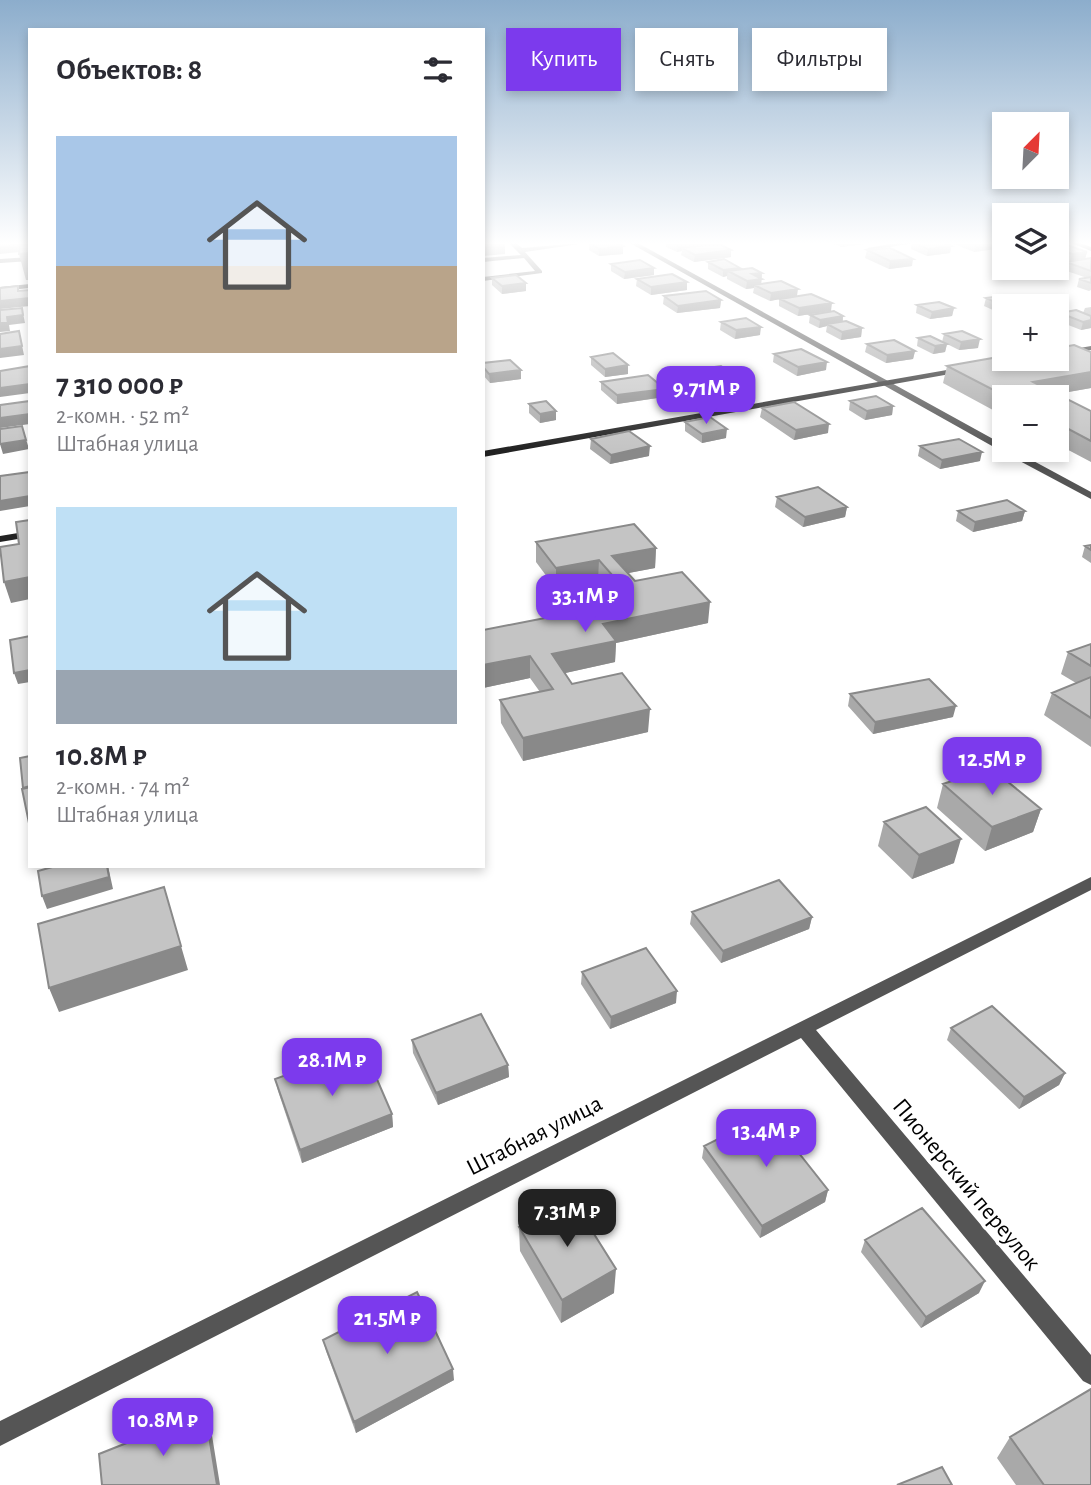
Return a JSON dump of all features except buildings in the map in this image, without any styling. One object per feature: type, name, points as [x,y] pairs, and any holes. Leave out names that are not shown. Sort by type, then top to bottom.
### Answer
[{"type":"street","points":[[755,311],[992,442]]},
{"type":"street","points":[[1069,352],[1091,348]]},
{"type":"street","points":[[485,454],[974,368]]},
{"type":"street","points":[[1029,462],[1091,496]]},
{"type":"street","points":[[0,539],[28,534]]},
{"type":"street","name":"Штабная улица","points":[[0,1434],[1090,885]]},
{"type":"street","name":"Пионерский переулок","points":[[803,1028],[1091,1373]]}]
